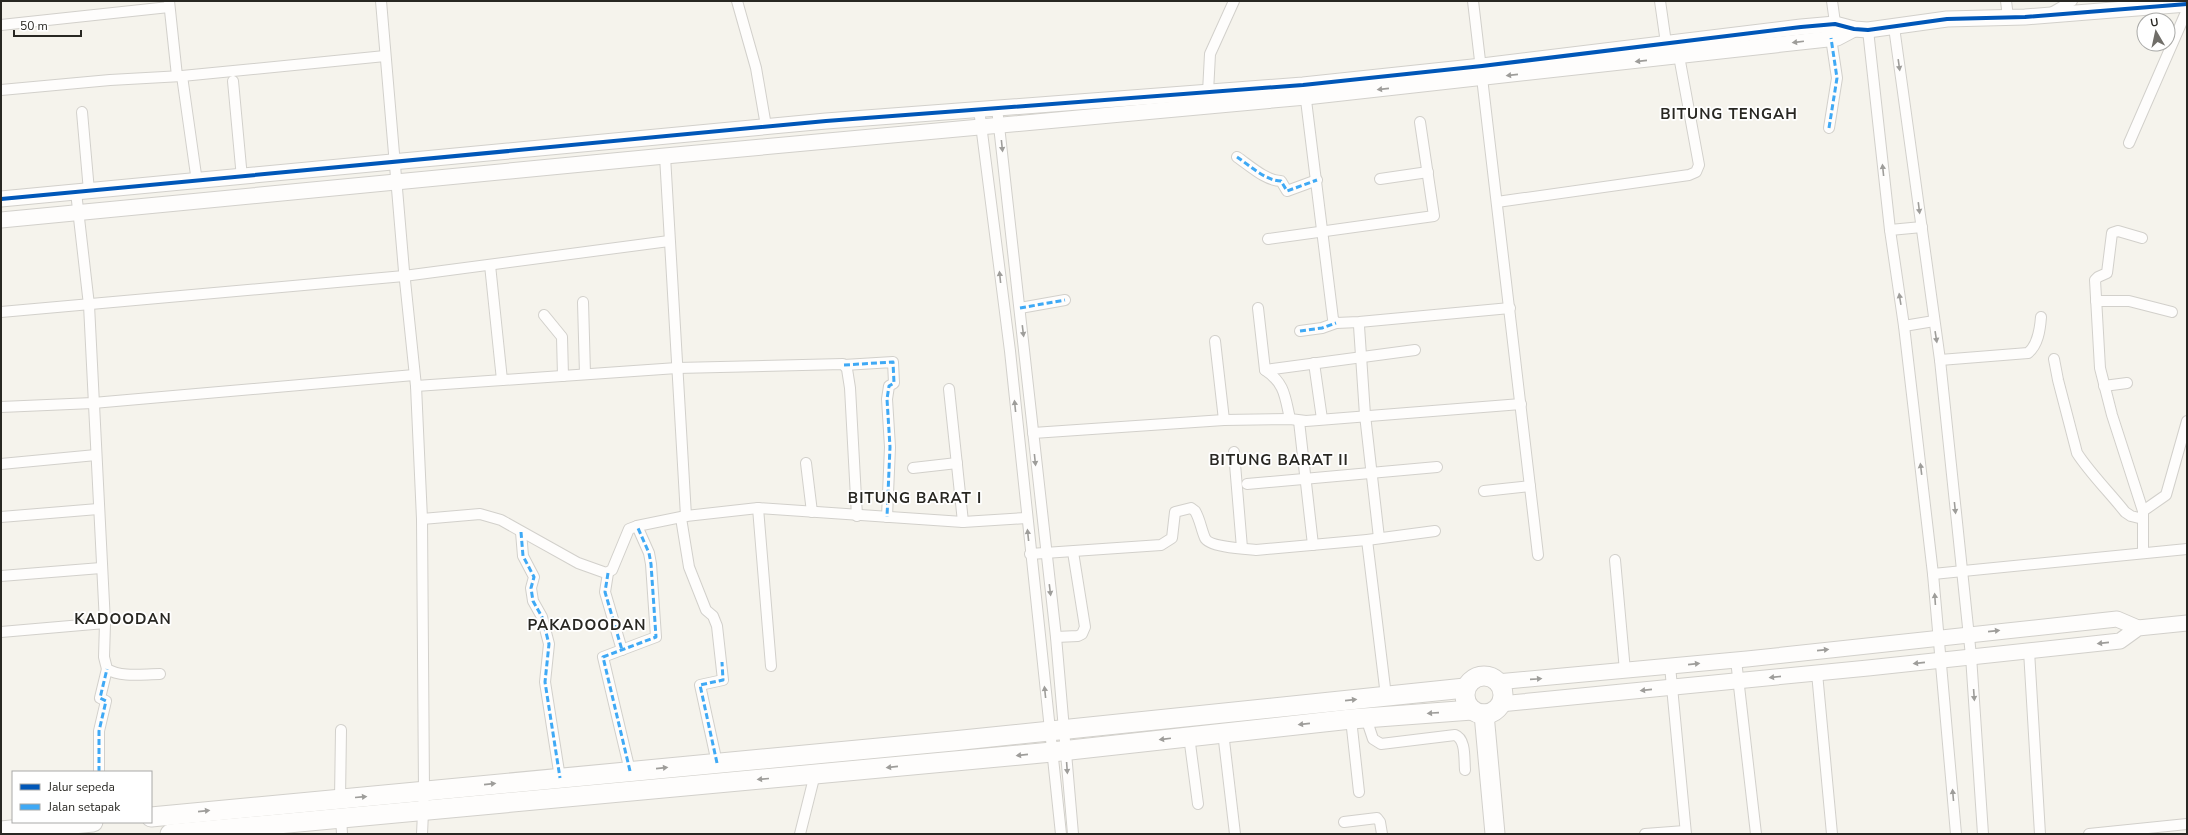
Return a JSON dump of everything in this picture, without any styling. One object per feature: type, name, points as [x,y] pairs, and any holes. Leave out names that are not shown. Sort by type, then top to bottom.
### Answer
[{"type":"highway","points":[[152,816],[340,799],[424,800],[815,774],[1059,751],[1358,718],[1478,712],[1496,709],[1500,704],[1503,694],[1498,682],[1490,677],[1480,676],[1470,681],[1465,688],[1466,701],[1478,712],[1495,834]]},
{"type":"highway","points":[[170,834],[341,826],[424,800],[560,778],[1057,730],[1465,688]]},
{"type":"highway","points":[[1242,710],[1245,730]]},
{"type":"highway","points":[[173,814],[175,834]]},
{"type":"highway","points":[[1,831],[83,823]]},
{"type":"street","points":[[381,1],[404,276],[416,386],[422,518],[424,800],[422,834]]},
{"type":"street","points":[[737,1],[756,68],[766,126]]},
{"type":"street","points":[[1208,92],[1210,54],[1234,1]]},
{"type":"street","points":[[1473,1],[1538,555]]},
{"type":"street","points":[[1497,202],[1696,172],[1699,165],[1660,1]]},
{"type":"street","points":[[1829,128],[1837,78],[1832,1]]},
{"type":"street","points":[[2006,1],[2008,17]]},
{"type":"street","points":[[2046,16],[2072,1]]},
{"type":"street","points":[[1,25],[169,4],[197,182]]},
{"type":"street","points":[[1,220],[1000,125],[1671,52],[1861,29],[1894,27],[1947,19],[2046,16],[2187,4]]},
{"type":"street","points":[[2129,143],[2187,10]]},
{"type":"street","points":[[1894,27],[1940,360],[1971,656],[1982,834]]},
{"type":"street","points":[[1861,29],[1904,326],[1933,574],[1956,834]]},
{"type":"street","points":[[1,90],[68,83],[180,76],[385,56]]},
{"type":"street","points":[[233,81],[250,196]]},
{"type":"street","points":[[1,199],[197,182],[766,126],[1208,92],[1305,91]]},
{"type":"street","points":[[1305,91],[1333,319],[1336,323]]},
{"type":"street","points":[[997,108],[1056,637],[1057,730],[1059,751],[1057,802],[1061,834]]},
{"type":"street","points":[[978,109],[1010,351],[1030,554],[1059,751],[1070,801],[1073,834]]},
{"type":"street","points":[[82,112],[82,192],[78,213],[89,305],[98,509],[105,623],[104,657],[107,669],[100,698],[106,701],[99,731],[99,771]]},
{"type":"street","points":[[1268,239],[1323,230],[1434,216],[1420,122]]},
{"type":"street","points":[[665,156],[684,517],[689,567],[706,610],[713,616],[717,626],[722,680],[700,685],[717,763]]},
{"type":"street","points":[[1238,157],[1262,174],[1276,181],[1281,181],[1287,191],[1317,180]]},
{"type":"street","points":[[1380,179],[1428,172]]},
{"type":"street","points":[[1890,230],[1922,227]]},
{"type":"street","points":[[2142,238],[2118,231],[2112,233],[2107,273],[2096,278],[2095,280],[2099,323],[2099,358],[2104,386],[2143,515],[2143,553]]},
{"type":"street","points":[[1,312],[404,276],[669,241]]},
{"type":"street","points":[[997,244],[1012,242]]},
{"type":"street","points":[[490,265],[502,380]]},
{"type":"street","points":[[1020,308],[1065,300]]},
{"type":"street","points":[[2096,301],[2129,301],[2172,312]]},
{"type":"street","points":[[583,302],[585,374]]},
{"type":"street","points":[[1258,308],[1265,370]]},
{"type":"street","points":[[1300,331],[1329,326],[1336,323],[1510,308]]},
{"type":"street","points":[[544,315],[562,337],[563,376]]},
{"type":"street","points":[[1940,360],[2028,354],[2035,344],[2040,332],[2041,317]]},
{"type":"street","points":[[1904,326],[1934,321]]},
{"type":"street","points":[[1359,326],[1371,473],[1379,538]]},
{"type":"street","points":[[1215,341],[1224,420]]},
{"type":"street","points":[[1010,351],[1025,350]]},
{"type":"street","points":[[1265,370],[1415,350]]},
{"type":"street","points":[[2054,359],[2077,453],[2084,464],[2093,472],[2124,512],[2131,516],[2143,515],[2166,495],[2187,421]]},
{"type":"street","points":[[416,386],[677,368],[838,363],[844,365],[893,362],[894,383],[889,386],[887,399],[890,447],[887,517]]},
{"type":"street","points":[[1314,363],[1322,419]]},
{"type":"street","points":[[844,365],[847,369],[850,388],[857,516]]},
{"type":"street","points":[[1265,370],[1275,376],[1283,388],[1294,420],[1305,479],[1314,545]]},
{"type":"street","points":[[1,407],[93,403],[414,375]]},
{"type":"street","points":[[2104,386],[2128,383]]},
{"type":"street","points":[[949,389],[963,522]]},
{"type":"street","points":[[1033,433],[1224,420],[1322,419],[1521,404]]},
{"type":"street","points":[[1234,452],[1242,548]]},
{"type":"street","points":[[1,464],[96,455]]},
{"type":"street","points":[[806,463],[812,512]]},
{"type":"street","points":[[913,468],[957,463]]},
{"type":"street","points":[[1247,484],[1437,467]]},
{"type":"street","points":[[1484,491],[1530,486]]},
{"type":"street","points":[[622,650],[605,592],[608,573],[612,570],[616,562],[625,535],[629,529],[637,526],[684,517],[758,508],[857,516],[963,522],[1026,518]]},
{"type":"street","points":[[758,508],[771,666]]},
{"type":"street","points":[[1030,554],[1161,545],[1172,538],[1175,512],[1191,508],[1195,511],[1205,537],[1210,543],[1256,550],[1367,540],[1435,531]]},
{"type":"street","points":[[1,517],[98,509]]},
{"type":"street","points":[[422,518],[480,514],[493,516],[578,563],[608,573]]},
{"type":"street","points":[[630,771],[603,657],[656,637],[649,552],[637,526]]},
{"type":"street","points":[[521,532],[523,556],[534,577],[531,588],[534,601],[542,617],[550,644],[545,682],[560,778]]},
{"type":"street","points":[[1367,540],[1386,696]]},
{"type":"street","points":[[1933,574],[2187,549]]},
{"type":"street","points":[[1056,637],[1078,636],[1082,634],[1085,627],[1073,552]]},
{"type":"street","points":[[1615,560],[1625,671]]},
{"type":"street","points":[[1,576],[101,568]]},
{"type":"street","points":[[1498,682],[1736,660],[1938,637],[2117,619],[2138,628],[2187,623]]},
{"type":"street","points":[[1,632],[105,623]]},
{"type":"street","points":[[1500,704],[1672,688],[2120,641],[2138,628]]},
{"type":"street","points":[[2029,651],[2040,834]]},
{"type":"street","points":[[1736,660],[1740,681],[1756,834]]},
{"type":"street","points":[[1645,834],[1686,832],[1670,666]]},
{"type":"street","points":[[107,669],[113,672],[128,674],[160,674]]},
{"type":"street","points":[[1817,673],[1832,834]]},
{"type":"street","points":[[1358,718],[1373,739],[1381,744],[1455,735],[1459,736],[1462,740],[1465,770]]},
{"type":"street","points":[[1358,718],[1360,792]]},
{"type":"street","points":[[340,799],[341,730]]},
{"type":"street","points":[[1223,732],[1235,834]]},
{"type":"street","points":[[1189,736],[1198,804]]},
{"type":"street","points":[[800,834],[815,774]]},
{"type":"street","points":[[1057,802],[1070,801]]},
{"type":"street","points":[[1344,822],[1377,818],[1380,822],[1382,834]]},
{"type":"street","points":[[2089,834],[2141,831],[2187,824]]},
{"type":"marked path","points":[[1829,128],[1837,78],[1831,38]]},
{"type":"marked path","points":[[1237,157],[1264,176],[1281,181],[1287,191],[1317,180]]},
{"type":"marked path","points":[[1020,308],[1065,300]]},
{"type":"marked path","points":[[1300,331],[1322,328],[1336,323]]},
{"type":"marked path","points":[[844,365],[893,362],[894,383],[889,386],[887,399],[890,447],[887,517]]},
{"type":"marked path","points":[[630,771],[603,657],[656,637],[651,564],[649,553],[637,526]]},
{"type":"marked path","points":[[521,532],[523,556],[534,577],[531,588],[533,601],[542,617],[549,644],[545,682],[560,778]]},
{"type":"marked path","points":[[608,573],[605,592],[622,650]]},
{"type":"marked path","points":[[717,763],[700,685],[723,680],[722,662]]},
{"type":"marked path","points":[[99,771],[99,731],[106,701],[100,698],[107,669]]},
{"type":"cycle path","points":[[1,199],[826,121],[1303,85],[1482,66],[1801,27],[1835,24],[1854,29],[1868,30],[1947,19],[2025,17],[2187,4]]},
{"type":"district","name":"BITUNG TENGAH","points":[[1729,114]]},
{"type":"district","name":"BITUNG BARAT II","points":[[1279,460]]},
{"type":"district","name":"BITUNG BARAT I","points":[[915,498]]},
{"type":"district","name":"KADOODAN","points":[[123,619]]},
{"type":"district","name":"PAKADOODAN","points":[[587,625]]}]
